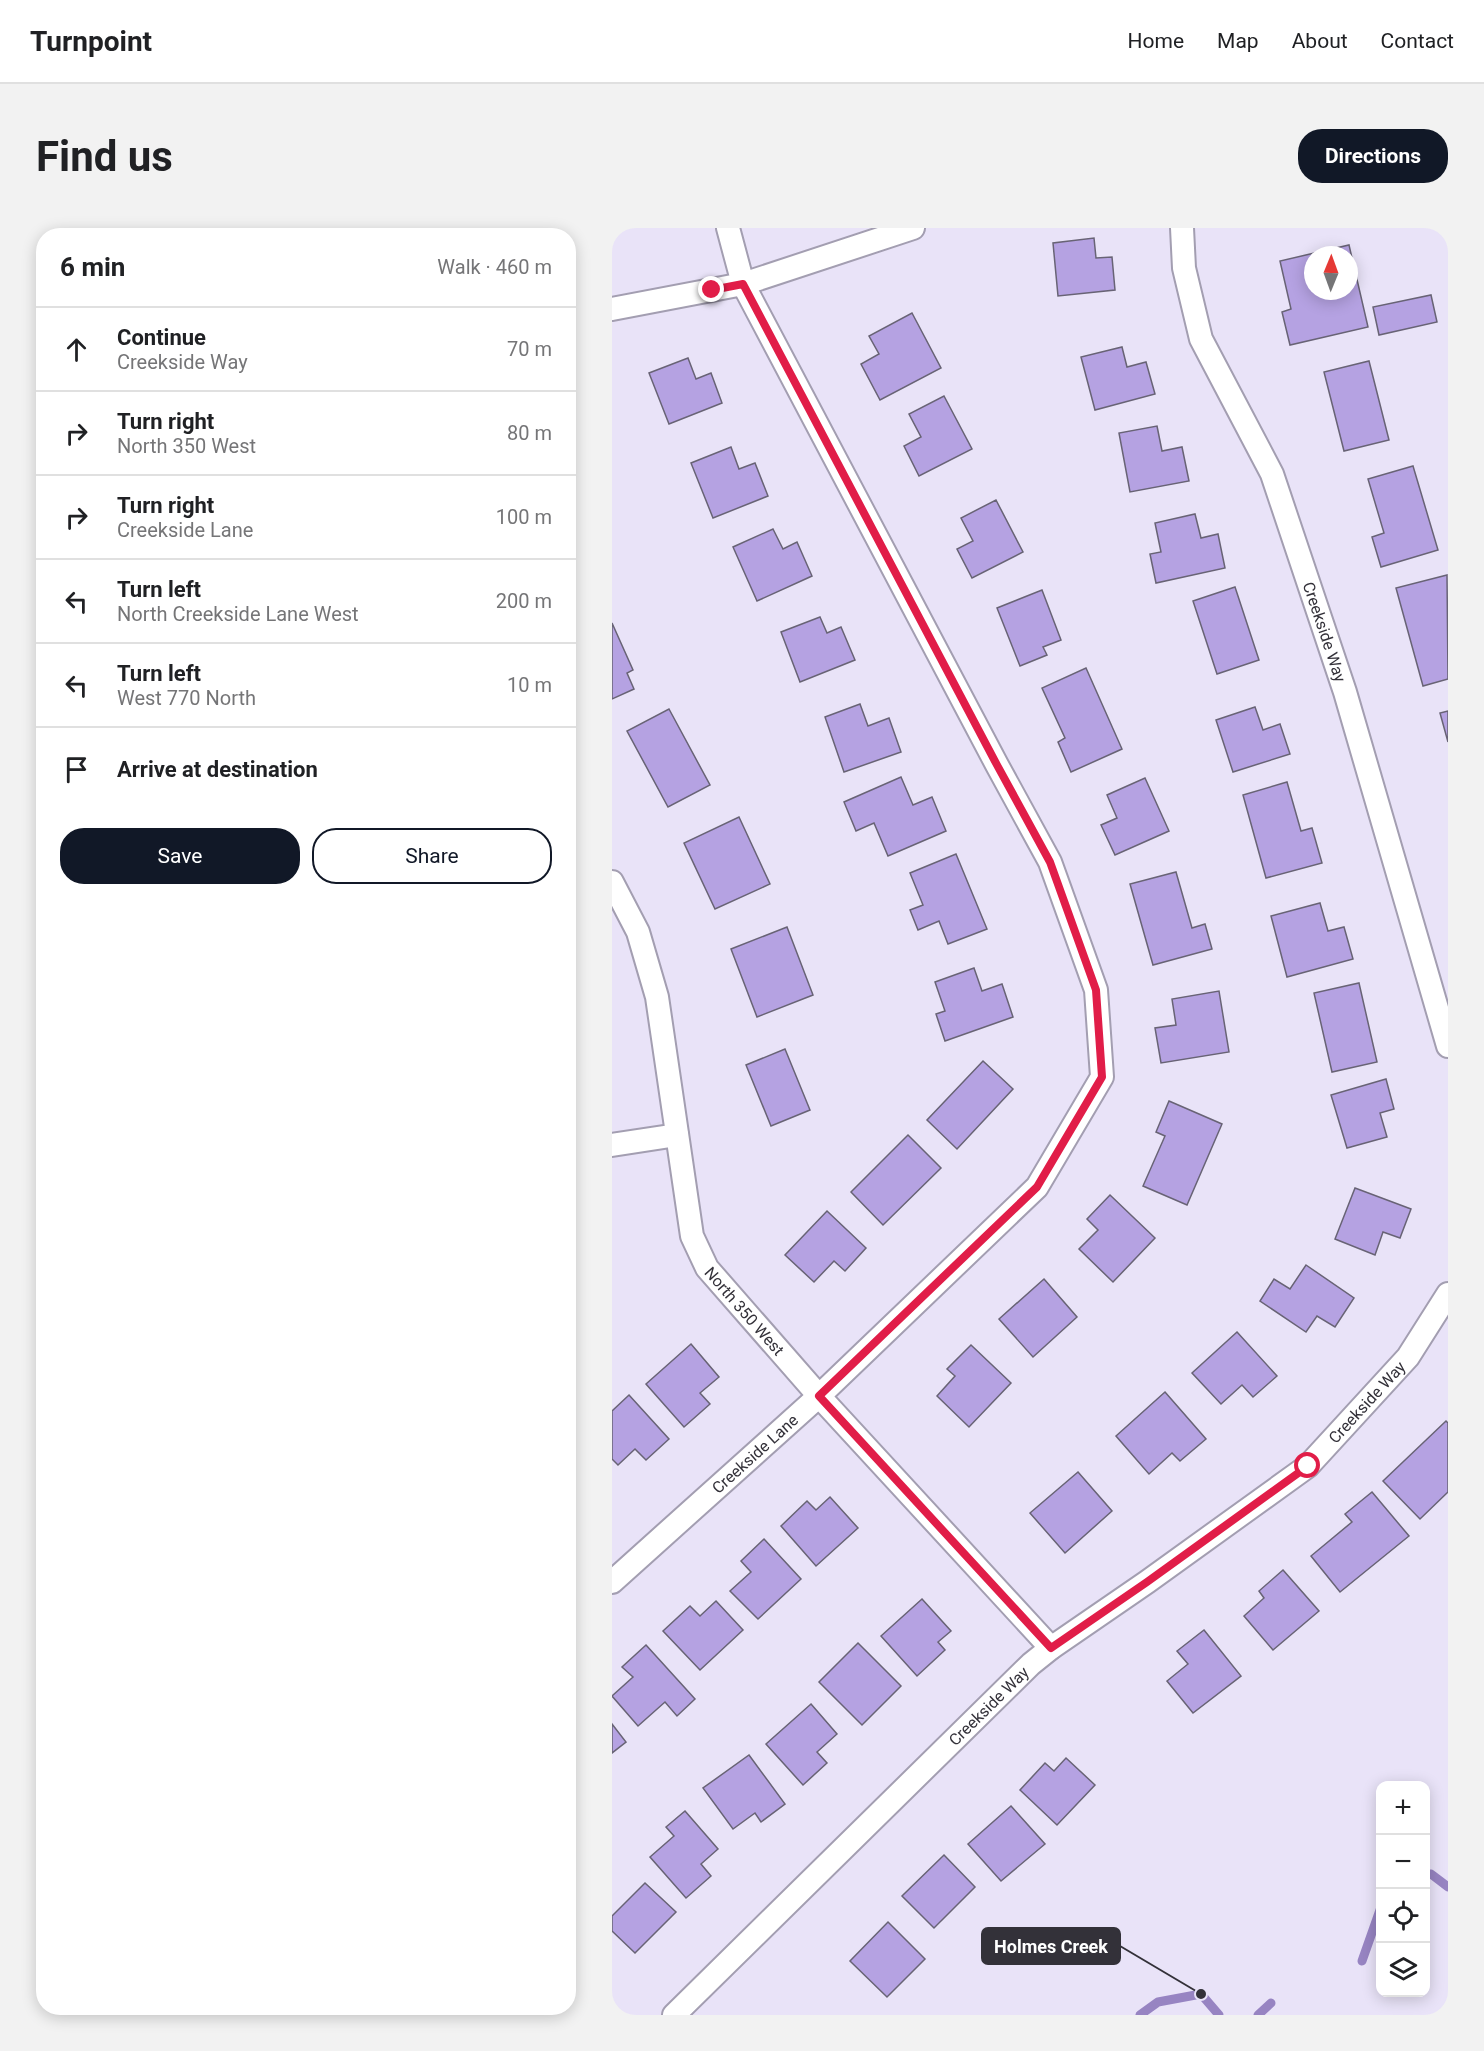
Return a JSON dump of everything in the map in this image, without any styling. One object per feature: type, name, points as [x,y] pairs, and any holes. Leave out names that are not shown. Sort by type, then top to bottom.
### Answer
[{"type":"street","points":[[728,228],[743,284]]},
{"type":"street","points":[[612,309],[743,284],[913,228]]},
{"type":"street","name":"Creekside Way","points":[[1182,228],[1184,268],[1201,339],[1272,474],[1345,692],[1448,1046]]},
{"type":"street","name":"Creekside Lane","points":[[612,1582],[819,1396],[1037,1187],[1102,1077],[1096,990],[1050,862],[743,284]]},
{"type":"street","name":"North 350 West","points":[[612,882],[638,932],[657,997],[692,1236],[707,1268],[819,1396],[1051,1648]]},
{"type":"street","points":[[612,1145],[677,1135]]},
{"type":"street","name":"Creekside Way","points":[[674,2015],[1031,1665],[1051,1648],[1308,1466],[1408,1357],[1448,1294]]},
{"type":"building","points":[[1094,238],[1096,258],[1112,257],[1115,290],[1058,296],[1053,243]]},
{"type":"building","points":[[1304,255],[1304,300],[1358,300],[1358,284],[1368,327],[1290,345],[1282,312],[1291,309],[1280,261]]},
{"type":"building","points":[[1431,295],[1437,322],[1379,335],[1373,307]]},
{"type":"building","points":[[912,313],[941,368],[880,400],[861,364],[879,354],[869,336]]},
{"type":"building","points":[[1122,347],[1127,367],[1146,362],[1155,394],[1095,410],[1081,357]]},
{"type":"building","points":[[688,358],[696,379],[711,373],[722,403],[669,424],[649,373]]},
{"type":"building","points":[[1369,361],[1389,440],[1344,451],[1324,372]]},
{"type":"building","points":[[944,396],[972,449],[919,476],[904,446],[921,437],[909,414]]},
{"type":"building","points":[[1157,426],[1162,451],[1182,447],[1189,481],[1130,492],[1119,433]]},
{"type":"building","points":[[731,447],[739,469],[755,463],[768,496],[713,518],[691,463]]},
{"type":"building","points":[[1413,466],[1438,550],[1381,567],[1372,537],[1384,533],[1368,479]]},
{"type":"building","points":[[996,500],[1023,552],[972,578],[957,549],[973,541],[961,518]]},
{"type":"building","points":[[1195,514],[1201,538],[1218,534],[1225,568],[1156,583],[1150,554],[1161,552],[1155,523]]},
{"type":"building","points":[[773,529],[783,549],[797,542],[812,576],[757,601],[733,547]]},
{"type":"building","points":[[1447,575],[1448,679],[1423,686],[1396,588]]},
{"type":"building","points":[[1235,587],[1259,660],[1217,674],[1193,601]]},
{"type":"building","points":[[1042,590],[1061,640],[1043,647],[1047,655],[1020,666],[997,608]]},
{"type":"building","points":[[820,617],[827,633],[841,627],[855,660],[800,682],[781,632]]},
{"type":"building","points":[[612,623],[633,670],[627,673],[634,689],[612,699]]},
{"type":"building","points":[[1086,668],[1122,749],[1071,772],[1058,742],[1065,738],[1042,688]]},
{"type":"building","points":[[860,704],[868,726],[889,718],[901,752],[844,772],[825,717]]},
{"type":"building","points":[[1255,707],[1263,730],[1280,724],[1290,754],[1233,772],[1216,720]]},
{"type":"building","points":[[669,709],[710,785],[668,807],[627,731]]},
{"type":"building","points":[[1448,711],[1448,742],[1440,713]]},
{"type":"building","points":[[901,777],[913,805],[932,797],[946,831],[888,856],[874,823],[856,831],[844,802]]},
{"type":"building","points":[[1145,778],[1169,831],[1115,855],[1101,825],[1117,818],[1107,795]]},
{"type":"building","points":[[1287,782],[1301,831],[1312,828],[1322,863],[1266,878],[1243,795]]},
{"type":"building","points":[[739,817],[770,884],[715,909],[684,843]]},
{"type":"building","points":[[956,854],[987,929],[948,944],[939,921],[918,930],[910,910],[923,905],[910,873]]},
{"type":"building","points":[[1176,872],[1192,928],[1205,924],[1212,949],[1153,965],[1130,884]]},
{"type":"building","points":[[1320,903],[1328,931],[1344,927],[1353,959],[1287,977],[1271,916]]},
{"type":"building","points":[[787,927],[813,995],[757,1017],[731,949]]},
{"type":"building","points":[[974,968],[982,991],[1002,984],[1013,1017],[945,1041],[936,1014],[945,1011],[935,982]]},
{"type":"building","points":[[1359,983],[1377,1062],[1332,1072],[1314,993]]},
{"type":"building","points":[[1219,991],[1229,1052],[1161,1063],[1155,1028],[1176,1025],[1172,999]]},
{"type":"building","points":[[785,1049],[810,1110],[771,1126],[746,1065]]},
{"type":"building","points":[[983,1061],[1013,1089],[957,1149],[927,1120]]},
{"type":"building","points":[[1386,1079],[1394,1109],[1380,1113],[1387,1137],[1347,1148],[1331,1095]]},
{"type":"building","points":[[1169,1101],[1222,1124],[1187,1205],[1143,1186],[1165,1136],[1156,1132]]},
{"type":"building","points":[[908,1135],[941,1168],[883,1225],[851,1192]]},
{"type":"building","points":[[1355,1188],[1411,1209],[1400,1238],[1383,1232],[1375,1255],[1335,1239]]},
{"type":"building","points":[[1110,1195],[1155,1238],[1113,1282],[1079,1249],[1098,1230],[1087,1219]]},
{"type":"building","points":[[827,1211],[866,1248],[845,1271],[834,1261],[814,1282],[785,1255]]},
{"type":"building","points":[[1306,1265],[1354,1298],[1335,1327],[1317,1316],[1306,1332],[1260,1301],[1274,1279],[1290,1289]]},
{"type":"building","points":[[1044,1279],[1077,1317],[1033,1357],[999,1319]]},
{"type":"building","points":[[1237,1332],[1277,1376],[1253,1397],[1242,1385],[1221,1404],[1192,1373]]},
{"type":"building","points":[[691,1344],[719,1377],[700,1393],[710,1404],[684,1427],[646,1384]]},
{"type":"building","points":[[971,1345],[1011,1383],[969,1427],[937,1396],[955,1376],[947,1369]]},
{"type":"building","points":[[1165,1392],[1206,1439],[1180,1461],[1172,1453],[1149,1474],[1116,1436]]},
{"type":"building","points":[[629,1395],[669,1439],[646,1460],[635,1449],[618,1465],[612,1459],[612,1411]]},
{"type":"building","points":[[1446,1421],[1448,1423],[1448,1492],[1420,1519],[1383,1481]]},
{"type":"building","points":[[1078,1472],[1112,1511],[1065,1553],[1030,1513]]},
{"type":"building","points":[[1372,1492],[1409,1536],[1340,1592],[1311,1556],[1352,1522],[1345,1514]]},
{"type":"building","points":[[830,1497],[858,1528],[816,1566],[781,1526],[807,1501],[816,1510]]},
{"type":"building","points":[[764,1539],[801,1579],[758,1619],[730,1591],[751,1572],[741,1561]]},
{"type":"building","points":[[1283,1570],[1319,1611],[1273,1650],[1244,1616],[1264,1598],[1259,1591]]},
{"type":"building","points":[[922,1599],[951,1631],[938,1642],[945,1650],[917,1676],[881,1636]]},
{"type":"building","points":[[716,1601],[743,1630],[700,1670],[663,1631],[690,1606],[700,1616]]},
{"type":"building","points":[[1204,1630],[1241,1676],[1193,1713],[1167,1681],[1188,1664],[1177,1651]]},
{"type":"building","points":[[858,1643],[901,1686],[862,1725],[819,1682]]},
{"type":"building","points":[[646,1645],[695,1699],[677,1716],[665,1702],[638,1726],[612,1696],[633,1677],[622,1667]]},
{"type":"building","points":[[811,1704],[837,1734],[817,1752],[827,1763],[803,1785],[766,1744]]},
{"type":"building","points":[[612,1724],[626,1742],[612,1753]]},
{"type":"building","points":[[749,1755],[785,1804],[761,1822],[755,1813],[733,1829],[703,1788]]},
{"type":"building","points":[[1066,1758],[1095,1785],[1057,1825],[1020,1790],[1045,1763],[1054,1771]]},
{"type":"building","points":[[1011,1806],[1045,1844],[1001,1881],[968,1844]]},
{"type":"building","points":[[685,1811],[718,1849],[701,1864],[711,1876],[686,1898],[650,1857],[674,1836],[666,1827]]},
{"type":"building","points":[[944,1855],[975,1887],[934,1928],[902,1896]]},
{"type":"building","points":[[645,1883],[676,1912],[635,1953],[612,1931],[612,1916]]},
{"type":"building","points":[[888,1922],[925,1959],[887,1997],[850,1961]]},
{"type":"waterway","points":[[1430,1874],[1448,1887]]},
{"type":"waterway","points":[[1362,1961],[1376,1921]]},
{"type":"waterway","points":[[1140,2015],[1158,2002],[1201,1994],[1219,2015]]},
{"type":"waterway","points":[[1258,2015],[1271,2003]]},
{"type":"place","name":"Holmes Creek","points":[[1201,1994]]},
{"type":"route","points":[[712,290],[743,284],[1050,862],[1096,990],[1102,1077],[1037,1187],[819,1396],[1051,1648],[1308,1466]]}]
